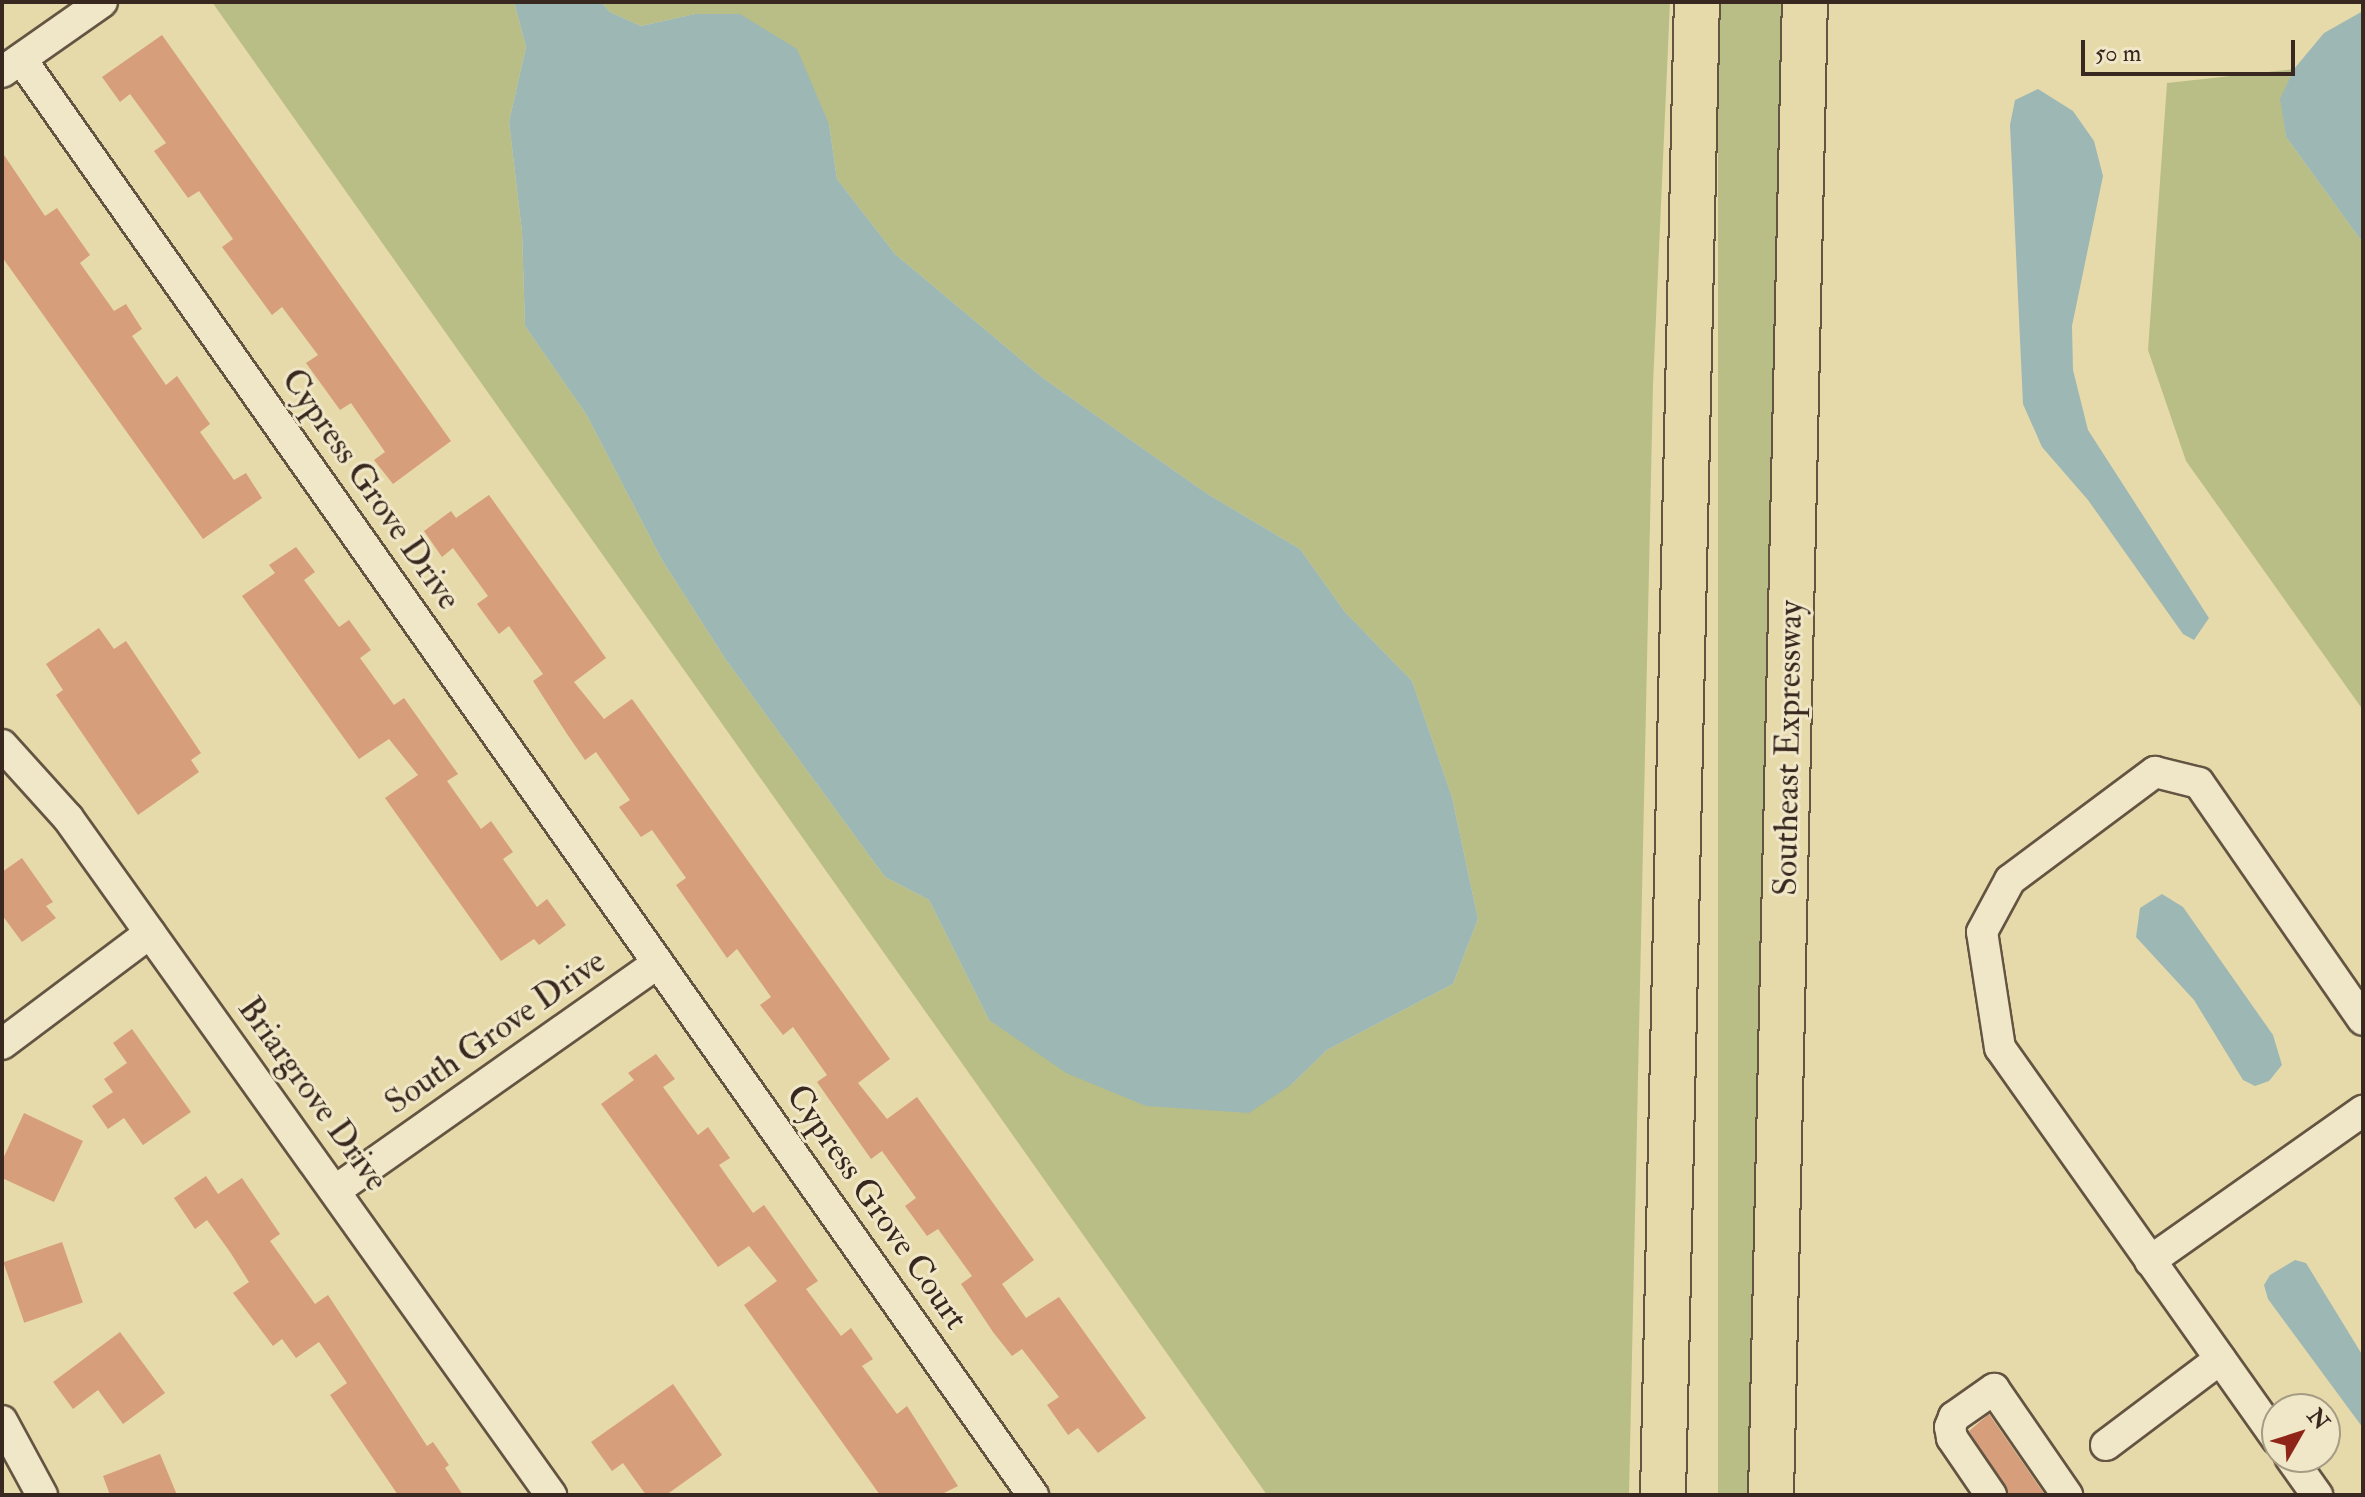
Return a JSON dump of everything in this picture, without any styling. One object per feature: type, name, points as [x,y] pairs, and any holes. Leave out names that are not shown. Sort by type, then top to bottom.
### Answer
[{"type":"highway","points":[[1663,1495],[1697,2]]},
{"type":"highway","name":"Southeast Expressway","points":[[1771,1495],[1805,2]]},
{"type":"street","points":[[12,66],[102,2]]},
{"type":"street","name":"Cypress Grove Drive","points":[[12,66],[658,963]]},
{"type":"street","name":"Briargrove Drive","points":[[2,745],[68,818],[551,1495]]},
{"type":"street","points":[[2261,1417],[2000,1048],[1982,932],[2010,880],[2155,772],[2199,783],[2363,1020]]},
{"type":"street","points":[[2,1044],[150,933]]},
{"type":"street","name":"South Grove Drive","points":[[336,1190],[658,963]]},
{"type":"street","name":"Cypress Grove Court","points":[[658,963],[1033,1495]]},
{"type":"street","points":[[2150,1261],[2363,1111]]},
{"type":"street","points":[[2106,1445],[2220,1359]]},
{"type":"street","points":[[1991,1495],[1952,1438],[1950,1427],[1954,1417],[1994,1389],[2067,1495]]},
{"type":"street","points":[[2,1421],[42,1495]]},
{"type":"street","points":[[2301,1473],[2317,1495]]},
{"type":"green space","points":[[212,2],[514,2],[526,47],[509,122],[522,232],[525,326],[586,414],[662,560],[726,660],[885,877],[929,900],[989,1020],[1291,1085],[1327,1050],[1453,984],[1478,919],[1452,797],[1412,681],[1345,612],[1300,549],[1206,493],[1043,378],[895,254],[837,179],[829,124],[695,14],[641,26],[610,12],[601,2],[1670,2],[1653,385],[1629,1495],[1267,1495]]},
{"type":"green space","points":[[1718,2],[1782,2],[1782,1495],[1718,1495]]},
{"type":"green space","points":[[2294,69],[2281,99],[2286,137],[2363,243],[2363,710],[2186,461],[2148,350],[2167,83]]},
{"type":"water","points":[[514,2],[601,2],[610,12],[641,26],[695,14],[740,14],[797,49],[829,124],[837,179],[895,254],[1043,378],[1206,493],[1300,549],[1345,612],[1412,681],[1452,797],[1478,919],[1453,984],[1327,1050],[1291,1085],[1249,1113],[1146,1106],[1066,1073],[989,1020],[929,900],[885,877],[726,660],[662,560],[586,414],[525,326],[522,232],[509,122],[526,47]]},
{"type":"water","points":[[2363,11],[2363,243],[2286,137],[2280,99],[2294,69],[2324,33]]},
{"type":"water","points":[[2038,89],[2073,111],[2094,141],[2103,176],[2072,326],[2073,370],[2088,430],[2209,618],[2194,640],[2183,634],[2088,500],[2042,447],[2023,404],[2010,125],[2015,100]]},
{"type":"water","points":[[2162,894],[2183,907],[2273,1035],[2282,1065],[2269,1081],[2255,1086],[2243,1080],[2194,1000],[2136,937],[2140,908]]},
{"type":"water","points":[[2295,1260],[2306,1263],[2363,1356],[2363,1428],[2341,1398],[2341,1393],[2337,1393],[2268,1299],[2264,1285],[2270,1275]]},
{"type":"building","points":[[162,35],[451,441],[393,484],[374,460],[385,452],[351,403],[340,410],[306,363],[318,355],[282,307],[272,315],[222,247],[233,239],[199,191],[188,198],[154,151],[166,143],[130,94],[120,102],[102,77]]},
{"type":"building","points":[[2,152],[45,216],[57,208],[90,255],[80,263],[114,311],[126,304],[142,329],[132,336],[166,385],[177,376],[210,424],[200,432],[234,480],[246,473],[262,498],[203,539],[2,257]]},
{"type":"building","points":[[489,495],[606,658],[574,682],[604,719],[632,699],[890,1059],[858,1083],[887,1119],[917,1097],[1034,1260],[1002,1284],[1026,1318],[1059,1297],[1146,1418],[1098,1453],[1078,1428],[1068,1435],[1047,1405],[1059,1397],[1022,1349],[1012,1356],[993,1332],[961,1284],[972,1276],[938,1229],[927,1236],[905,1206],[916,1198],[882,1151],[871,1159],[817,1082],[827,1075],[793,1027],[783,1035],[760,1005],[771,997],[737,949],[727,958],[676,885],[686,878],[652,830],[641,837],[619,807],[630,800],[596,752],[585,760],[533,681],[543,674],[509,626],[499,634],[477,604],[488,596],[453,548],[442,557],[424,531],[451,511],[456,518]]},
{"type":"building","points":[[296,547],[315,572],[304,580],[339,627],[349,620],[371,650],[360,658],[394,705],[404,698],[458,774],[447,781],[481,829],[491,821],[513,852],[503,859],[537,907],[547,899],[566,925],[539,945],[534,939],[501,961],[385,798],[418,775],[389,739],[359,759],[242,596],[275,573],[269,565]]},
{"type":"building","points":[[99,628],[114,649],[126,641],[201,753],[191,760],[199,772],[138,815],[56,695],[63,690],[46,664]]},
{"type":"building","points":[[22,858],[53,902],[46,906],[56,918],[22,942],[2,915],[2,872]]},
{"type":"building","points":[[132,1029],[191,1112],[143,1145],[124,1118],[108,1129],[92,1106],[113,1092],[104,1079],[127,1063],[113,1043]]},
{"type":"building","points":[[656,1054],[675,1079],[663,1087],[698,1135],[708,1127],[730,1158],[719,1165],[753,1213],[764,1205],[818,1281],[806,1289],[841,1336],[851,1328],[873,1359],[862,1366],[897,1414],[907,1406],[958,1486],[940,1495],[880,1495],[744,1305],[777,1281],[749,1246],[718,1267],[601,1104],[634,1080],[628,1073]]},
{"type":"building","points":[[24,1113],[83,1141],[54,1202],[2,1178],[2,1161]]},
{"type":"building","points":[[206,1176],[218,1194],[242,1178],[280,1234],[270,1241],[315,1304],[328,1295],[427,1446],[433,1442],[449,1465],[445,1468],[463,1495],[398,1495],[330,1395],[347,1383],[319,1342],[296,1358],[282,1339],[273,1346],[233,1293],[249,1282],[230,1252],[207,1220],[195,1229],[174,1198]]},
{"type":"building","points":[[62,1242],[83,1303],[24,1323],[3,1262]]},
{"type":"building","points":[[120,1332],[165,1393],[123,1424],[98,1390],[73,1409],[53,1382]]},
{"type":"building","points":[[673,1384],[722,1455],[666,1495],[646,1495],[623,1463],[612,1471],[591,1442]]},
{"type":"building","points":[[1989,1414],[2045,1495],[2009,1495],[1969,1431]]},
{"type":"building","points":[[160,1454],[177,1495],[110,1495],[103,1476]]}]
